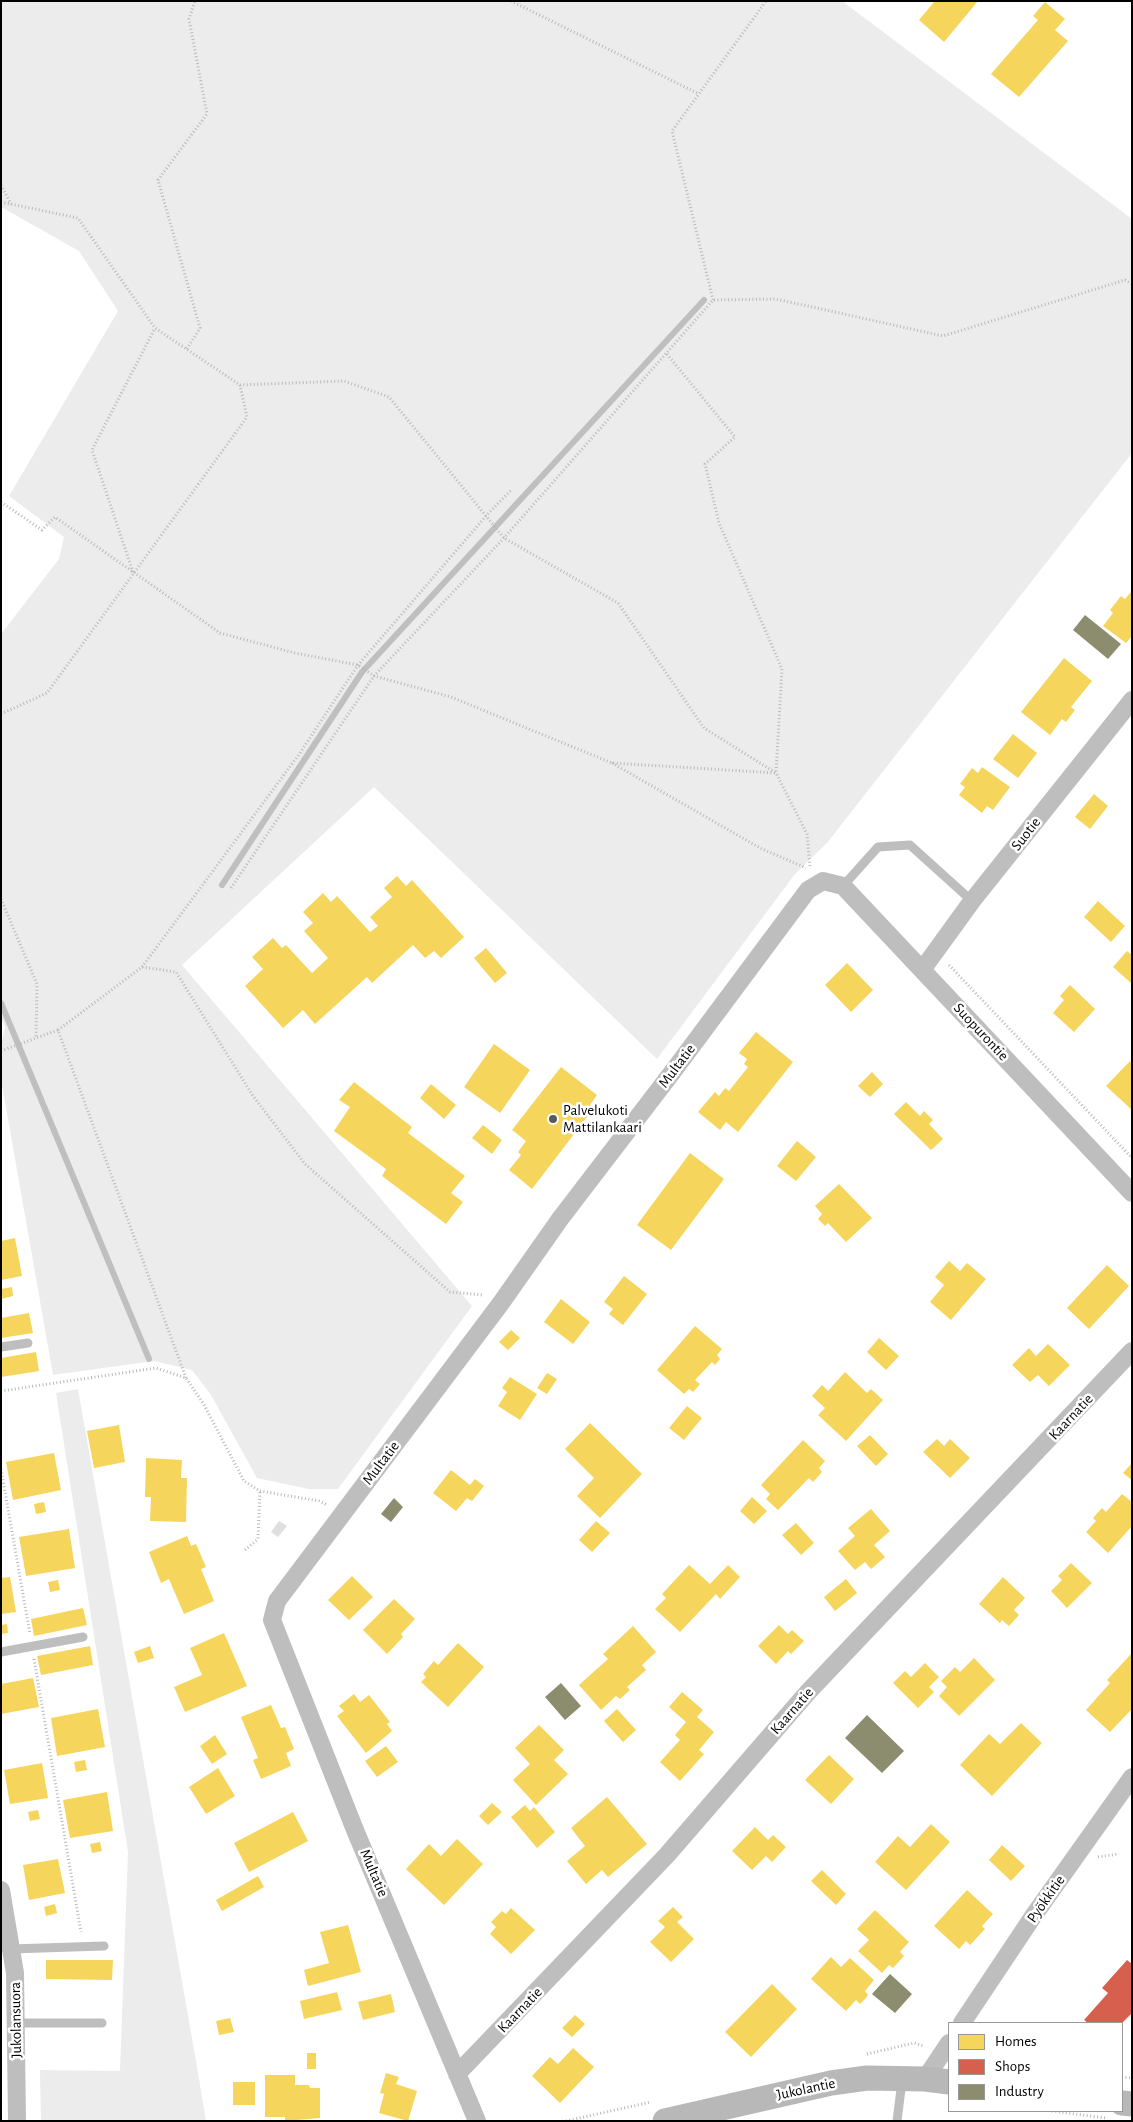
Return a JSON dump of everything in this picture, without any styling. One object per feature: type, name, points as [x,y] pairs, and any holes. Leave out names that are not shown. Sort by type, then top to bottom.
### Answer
[{"type":"street","name":"Suotie","points":[[922,970],[972,901],[1132,700]]},
{"type":"street","name":"Multatie","points":[[477,2121],[355,1830],[272,1620],[277,1601],[808,890],[823,881],[843,886]]},
{"type":"street","name":"Suopurontie","points":[[843,886],[1132,1193]]},
{"type":"street","name":"Kaarnatie","points":[[457,2074],[667,1855],[808,1692],[1132,1351]]},
{"type":"street","name":"Pyökkitie","points":[[963,2022],[1034,1915],[1132,1778]]},
{"type":"street","name":"Jukolansuora","points":[[1,1890],[11,1949],[8,1973],[16,2023],[17,2121]]},
{"type":"street","points":[[913,2079],[948,2043]]},
{"type":"street","name":"Jukolantie","points":[[664,2121],[831,2083],[867,2078],[948,2082]]},
{"type":"lane","points":[[843,886],[878,847],[910,845],[972,901]]},
{"type":"lane","points":[[1,1347],[28,1343]]},
{"type":"lane","points":[[1,1652],[83,1637]]},
{"type":"lane","points":[[11,1949],[104,1946]]},
{"type":"lane","points":[[16,2023],[102,2022]]},
{"type":"lane","points":[[897,2121],[913,2079]]},
{"type":"path","points":[[187,349],[200,328],[158,180],[207,114],[189,19],[196,1]]},
{"type":"path","points":[[511,1],[699,94]]},
{"type":"path","points":[[713,300],[672,131],[766,1]]},
{"type":"path","points":[[1,185],[11,204]]},
{"type":"path","points":[[1,202],[78,218],[155,328],[240,385],[344,381],[390,396],[504,538],[618,603],[704,728],[776,773]]},
{"type":"path","points":[[232,888],[374,676],[504,538],[713,300],[776,299],[943,336],[1125,280],[1132,284]]},
{"type":"path","points":[[133,572],[92,450],[155,328]]},
{"type":"path","points":[[1,502],[42,530],[55,517],[220,633],[295,654],[358,665],[374,676],[451,697],[612,762],[760,848],[810,870],[807,834],[776,773],[782,669],[719,523],[706,464],[735,437],[666,353]]},
{"type":"path","points":[[1,714],[47,693],[247,417],[240,385]]},
{"type":"path","points":[[1,1051],[58,1030],[142,967],[300,753],[358,665],[486,516],[512,489]]},
{"type":"path","points":[[612,762],[776,773]]},
{"type":"path","points":[[1,899],[37,984],[36,1038]]},
{"type":"path","points":[[936,952],[1132,1158]]},
{"type":"path","points":[[142,967],[176,972],[252,1096],[305,1164],[450,1292],[486,1295]]},
{"type":"path","points":[[58,1030],[186,1378],[202,1403],[244,1481],[260,1491],[319,1501],[329,1507],[345,1510]]},
{"type":"path","points":[[1,1391],[156,1368],[186,1378]]},
{"type":"path","points":[[1,1469],[83,1946]]},
{"type":"path","points":[[245,1550],[258,1539],[260,1491]]},
{"type":"path","points":[[1095,1858],[1119,1854]]},
{"type":"shaded area","points":[[1,1],[842,1],[1132,219],[1132,453],[827,843],[795,874],[657,1059],[374,787],[182,965],[472,1306],[338,1489],[309,1489],[257,1478],[211,1395],[192,1370],[154,1361],[53,1375],[1,1079],[1,1045],[5,1027],[1,1018],[1,634],[59,559],[64,537],[9,496],[118,311],[79,251],[1,207]]},
{"type":"shaded area","points":[[78,1389],[206,2121],[41,2121],[40,2070],[120,2071],[128,1852],[56,1393]]},
{"type":"building: Homes","points":[[935,1],[978,1],[944,42],[919,20]]},
{"type":"building: Homes","points":[[1045,2],[1065,19],[1055,30],[1068,41],[1019,97],[991,74],[1038,20],[1033,16]]},
{"type":"building: Homes","points":[[1132,591],[1132,636],[1126,643],[1103,626],[1113,613],[1110,610],[1121,596],[1125,599]]},
{"type":"building: Homes","points":[[1064,658],[1092,681],[1071,707],[1075,710],[1066,722],[1062,719],[1050,735],[1021,712]]},
{"type":"building: Homes","points":[[1013,734],[1037,753],[1018,778],[993,759]]},
{"type":"building: Homes","points":[[982,767],[1010,787],[993,810],[987,806],[982,813],[959,795],[965,787],[960,784],[972,768],[978,773]]},
{"type":"building: Homes","points":[[1094,794],[1108,806],[1090,829],[1075,817]]},
{"type":"building: Homes","points":[[397,876],[406,886],[412,880],[464,937],[441,958],[434,951],[425,958],[413,945],[372,983],[367,977],[315,1024],[303,1010],[283,1028],[245,986],[263,969],[252,957],[273,938],[282,948],[286,945],[312,973],[328,958],[304,931],[313,923],[303,912],[323,893],[331,902],[337,896],[370,932],[378,926],[370,917],[392,897],[384,888]]},
{"type":"building: Homes","points":[[1098,901],[1125,926],[1111,942],[1084,917]]},
{"type":"building: Homes","points":[[486,948],[507,973],[495,983],[474,958]]},
{"type":"building: Homes","points":[[1127,951],[1132,955],[1132,984],[1113,967]]},
{"type":"building: Homes","points":[[847,963],[873,990],[851,1012],[825,985]]},
{"type":"building: Homes","points":[[1070,985],[1095,1009],[1074,1032],[1053,1013],[1064,1000],[1060,996]]},
{"type":"building: Homes","points":[[756,1032],[793,1062],[738,1132],[726,1122],[720,1130],[698,1112],[715,1092],[719,1096],[725,1088],[729,1091],[748,1067],[744,1064],[747,1059],[739,1053]]},
{"type":"building: Homes","points":[[494,1044],[530,1070],[500,1113],[464,1087]]},
{"type":"building: Homes","points":[[1130,1061],[1132,1063],[1132,1110],[1106,1086]]},
{"type":"building: Homes","name":"Palvelukoti Mattilankaari","points":[[561,1067],[597,1095],[590,1105],[594,1108],[532,1189],[509,1170],[521,1155],[518,1152],[526,1141],[512,1130]]},
{"type":"building: Homes","points":[[872,1072],[883,1084],[870,1097],[858,1086]]},
{"type":"building: Homes","points":[[354,1082],[412,1127],[408,1133],[465,1176],[451,1193],[463,1202],[446,1224],[382,1176],[386,1169],[334,1131],[350,1107],[339,1100]]},
{"type":"building: Homes","points":[[431,1084],[456,1105],[444,1119],[420,1098]]},
{"type":"building: Homes","points":[[906,1102],[920,1116],[924,1111],[933,1120],[929,1124],[943,1139],[931,1150],[894,1114]]},
{"type":"building: Homes","points":[[483,1125],[502,1140],[492,1154],[472,1138]]},
{"type":"building: Homes","points":[[797,1141],[816,1157],[796,1181],[777,1166]]},
{"type":"building: Homes","points":[[690,1153],[724,1179],[671,1250],[637,1225]]},
{"type":"building: Homes","points":[[839,1184],[872,1218],[846,1242],[828,1223],[825,1226],[818,1219],[822,1214],[815,1206]]},
{"type":"building: Homes","points":[[15,1238],[22,1276],[1,1280],[1,1241]]},
{"type":"building: Homes","points":[[949,1261],[960,1271],[967,1263],[986,1279],[951,1320],[930,1302],[944,1285],[935,1277]]},
{"type":"building: Homes","points":[[1107,1265],[1129,1286],[1089,1329],[1067,1308]]},
{"type":"building: Homes","points":[[624,1276],[647,1294],[623,1325],[609,1314],[613,1309],[604,1302]]},
{"type":"building: Homes","points":[[12,1287],[13,1296],[1,1299],[1,1289]]},
{"type":"building: Homes","points":[[561,1299],[590,1322],[573,1344],[544,1322]]},
{"type":"building: Homes","points":[[29,1313],[33,1333],[1,1338],[1,1318]]},
{"type":"building: Homes","points":[[695,1326],[722,1349],[717,1355],[720,1359],[715,1365],[712,1362],[695,1380],[700,1384],[693,1392],[689,1389],[684,1394],[657,1370]]},
{"type":"building: Homes","points":[[511,1330],[520,1338],[508,1350],[499,1342]]},
{"type":"building: Homes","points":[[879,1338],[899,1356],[886,1370],[867,1352]]},
{"type":"building: Homes","points":[[1048,1344],[1070,1365],[1049,1386],[1038,1375],[1030,1382],[1012,1365],[1029,1348],[1036,1356]]},
{"type":"building: Homes","points":[[36,1352],[39,1371],[1,1377],[1,1358]]},
{"type":"building: Homes","points":[[845,1372],[867,1393],[871,1389],[883,1400],[846,1441],[818,1415],[825,1408],[812,1396],[822,1385],[828,1391]]},
{"type":"building: Homes","points":[[547,1373],[557,1379],[547,1394],[537,1388]]},
{"type":"building: Homes","points":[[510,1377],[537,1394],[520,1420],[498,1406],[507,1392],[502,1388]]},
{"type":"building: Homes","points":[[687,1406],[702,1418],[684,1440],[669,1428]]},
{"type":"building: Homes","points":[[590,1423],[642,1474],[600,1518],[577,1496],[594,1478],[565,1449]]},
{"type":"building: Homes","points":[[119,1425],[125,1462],[94,1468],[87,1431]]},
{"type":"building: Homes","points":[[870,1435],[888,1454],[876,1466],[857,1446]]},
{"type":"building: Homes","points":[[937,1439],[944,1446],[950,1439],[970,1458],[950,1478],[923,1452]]},
{"type":"building: Homes","points":[[803,1440],[825,1461],[819,1468],[822,1472],[813,1482],[809,1478],[778,1510],[766,1499],[770,1494],[761,1485]]},
{"type":"building: Homes","points":[[54,1453],[61,1490],[13,1500],[6,1462]]},
{"type":"building: Homes","points":[[146,1458],[182,1460],[181,1478],[187,1478],[186,1522],[150,1521],[151,1497],[145,1497]]},
{"type":"building: Homes","points":[[1132,1463],[1132,1480],[1123,1473]]},
{"type":"building: Homes","points":[[451,1470],[470,1485],[475,1479],[484,1486],[472,1501],[467,1498],[456,1511],[433,1493]]},
{"type":"building: Homes","points":[[1122,1494],[1132,1502],[1132,1526],[1108,1553],[1086,1532],[1096,1521],[1093,1518],[1102,1508],[1106,1512]]},
{"type":"building: Homes","points":[[752,1497],[767,1511],[754,1524],[740,1511]]},
{"type":"building: Homes","points":[[44,1502],[46,1512],[36,1514],[34,1504]]},
{"type":"building: Homes","points":[[871,1509],[890,1531],[874,1545],[885,1557],[871,1569],[865,1562],[855,1570],[838,1551],[855,1536],[848,1528]]},
{"type":"building: Homes","points":[[596,1521],[610,1533],[592,1552],[579,1540]]},
{"type":"building: Homes","points":[[796,1523],[814,1543],[801,1555],[782,1535]]},
{"type":"building: Homes","points":[[69,1529],[75,1568],[26,1576],[19,1537]]},
{"type":"building: Homes","points":[[187,1536],[191,1546],[196,1544],[206,1567],[201,1569],[214,1601],[184,1614],[169,1579],[161,1583],[149,1552]]},
{"type":"building: Homes","points":[[1071,1563],[1092,1583],[1067,1608],[1051,1591],[1062,1580],[1058,1576]]},
{"type":"building: Homes","points":[[689,1565],[710,1584],[728,1565],[740,1577],[720,1599],[716,1594],[680,1632],[655,1609],[666,1598],[662,1594]]},
{"type":"building: Homes","points":[[352,1576],[373,1597],[349,1620],[328,1600]]},
{"type":"building: Homes","points":[[10,1577],[16,1612],[1,1614],[1,1578]]},
{"type":"building: Homes","points":[[1003,1577],[1025,1598],[1014,1610],[1019,1615],[1009,1626],[1002,1620],[1000,1623],[979,1604]]},
{"type":"building: Homes","points":[[846,1579],[857,1593],[835,1611],[824,1597]]},
{"type":"building: Homes","points":[[58,1580],[60,1590],[50,1592],[48,1582]]},
{"type":"building: Homes","points":[[394,1599],[415,1619],[401,1634],[403,1637],[387,1654],[363,1630]]},
{"type":"building: Homes","points":[[83,1608],[87,1625],[34,1636],[31,1619]]},
{"type":"building: Homes","points":[[7,1624],[8,1633],[1,1634],[1,1625]]},
{"type":"building: Homes","points":[[779,1625],[788,1634],[792,1630],[804,1641],[791,1654],[788,1651],[776,1664],[758,1646]]},
{"type":"building: Homes","points":[[633,1626],[656,1652],[642,1665],[646,1670],[627,1687],[630,1690],[620,1699],[616,1696],[601,1710],[579,1685],[608,1659],[603,1654]]},
{"type":"building: Homes","points":[[224,1633],[247,1686],[185,1712],[174,1687],[202,1675],[190,1648]]},
{"type":"building: Homes","points":[[458,1643],[484,1667],[448,1707],[421,1682],[426,1677],[423,1674],[434,1661],[438,1665]]},
{"type":"building: Homes","points":[[90,1646],[93,1665],[41,1675],[37,1656]]},
{"type":"building: Homes","points":[[150,1646],[154,1658],[138,1663],[134,1652]]},
{"type":"building: Homes","points":[[1132,1653],[1132,1709],[1110,1732],[1086,1710],[1110,1683],[1107,1680]]},
{"type":"building: Homes","points":[[974,1658],[995,1680],[959,1716],[939,1696],[947,1687],[941,1681],[955,1667],[960,1672]]},
{"type":"building: Homes","points":[[925,1663],[939,1677],[929,1687],[934,1692],[918,1708],[893,1683],[905,1671],[911,1677]]},
{"type":"building: Homes","points":[[33,1678],[39,1707],[1,1714],[1,1684]]},
{"type":"building: Homes","points":[[682,1692],[703,1710],[697,1717],[714,1732],[699,1750],[704,1754],[680,1781],[660,1762],[680,1740],[675,1735],[686,1722],[669,1707]]},
{"type":"building: Homes","points":[[354,1694],[360,1702],[369,1695],[390,1722],[387,1724],[392,1731],[366,1753],[337,1716],[344,1711],[339,1706]]},
{"type":"building: Homes","points":[[271,1705],[281,1728],[285,1727],[294,1749],[286,1753],[291,1766],[261,1779],[253,1760],[258,1758],[241,1717]]},
{"type":"building: Homes","points":[[98,1709],[105,1747],[57,1756],[51,1718]]},
{"type":"building: Homes","points":[[617,1709],[636,1730],[623,1742],[604,1721]]},
{"type":"building: Homes","points":[[1021,1723],[1042,1743],[992,1796],[960,1765],[989,1734],[1000,1744]]},
{"type":"building: Homes","points":[[539,1725],[564,1750],[554,1760],[568,1774],[536,1805],[513,1780],[530,1764],[515,1748]]},
{"type":"building: Homes","points":[[215,1735],[227,1754],[212,1764],[200,1746]]},
{"type":"building: Homes","points":[[386,1746],[398,1762],[377,1777],[365,1761]]},
{"type":"building: Homes","points":[[829,1755],[854,1779],[831,1804],[805,1780]]},
{"type":"building: Homes","points":[[85,1760],[87,1770],[76,1772],[74,1762]]},
{"type":"building: Homes","points":[[42,1763],[48,1798],[10,1804],[4,1770]]},
{"type":"building: Homes","points":[[218,1768],[235,1796],[206,1814],[189,1787]]},
{"type":"building: Homes","points":[[107,1792],[113,1831],[70,1838],[63,1800]]},
{"type":"building: Homes","points":[[607,1797],[647,1844],[608,1877],[602,1870],[586,1884],[567,1861],[585,1846],[571,1828]]},
{"type":"building: Homes","points":[[492,1803],[502,1812],[488,1825],[479,1816]]},
{"type":"building: Homes","points":[[525,1805],[530,1811],[534,1807],[555,1832],[537,1848],[511,1817]]},
{"type":"building: Homes","points":[[38,1810],[40,1819],[30,1821],[28,1812]]},
{"type":"building: Homes","points":[[293,1812],[308,1841],[249,1872],[234,1843]]},
{"type":"building: Homes","points":[[931,1824],[950,1842],[906,1890],[875,1862],[898,1836],[910,1847]]},
{"type":"building: Homes","points":[[755,1827],[768,1840],[773,1835],[786,1847],[772,1862],[766,1856],[752,1870],[732,1851]]},
{"type":"building: Homes","points":[[457,1839],[483,1864],[444,1905],[406,1869],[429,1844],[441,1856]]},
{"type":"building: Homes","points":[[100,1842],[102,1851],[92,1853],[90,1844]]},
{"type":"building: Homes","points":[[1002,1845],[1025,1866],[1011,1881],[989,1860]]},
{"type":"building: Homes","points":[[58,1859],[65,1893],[29,1900],[23,1865]]},
{"type":"building: Homes","points":[[822,1870],[846,1894],[836,1905],[811,1881]]},
{"type":"building: Homes","points":[[258,1876],[264,1887],[222,1911],[216,1900]]},
{"type":"building: Homes","points":[[967,1890],[993,1914],[982,1926],[985,1929],[970,1945],[966,1941],[959,1949],[934,1926]]},
{"type":"building: Homes","points":[[55,1904],[57,1913],[46,1916],[44,1907]]},
{"type":"building: Homes","points":[[673,1907],[683,1917],[677,1922],[694,1939],[671,1962],[650,1942],[665,1927],[658,1921]]},
{"type":"building: Homes","points":[[511,1908],[535,1930],[511,1954],[490,1934],[496,1927],[491,1922],[502,1911],[506,1914]]},
{"type":"building: Homes","points":[[875,1910],[909,1942],[900,1952],[904,1956],[893,1968],[889,1965],[882,1973],[858,1951],[869,1940],[857,1929]]},
{"type":"building: Homes","points":[[348,1925],[361,1972],[308,1986],[304,1970],[329,1963],[320,1932]]},
{"type":"building: Homes","points":[[831,1957],[841,1967],[850,1958],[874,1980],[865,1991],[868,1995],[865,1999],[860,2004],[856,2000],[846,2011],[811,1979]]},
{"type":"building: Homes","points":[[46,1960],[113,1960],[112,1980],[46,1979]]},
{"type":"building: Homes","points":[[772,1984],[797,2009],[751,2057],[725,2032]]},
{"type":"building: Homes","points":[[337,1992],[342,2010],[304,2019],[300,2001]]},
{"type":"building: Homes","points":[[391,1994],[395,2012],[363,2020],[358,2002]]},
{"type":"building: Homes","points":[[575,2015],[585,2024],[572,2037],[562,2028]]},
{"type":"building: Homes","points":[[230,2018],[234,2032],[219,2035],[216,2021]]},
{"type":"building: Homes","points":[[573,2048],[594,2067],[560,2103],[532,2076],[550,2057],[558,2064]]},
{"type":"building: Homes","points":[[307,2053],[316,2053],[316,2069],[307,2069]]},
{"type":"building: Homes","points":[[386,2073],[399,2077],[396,2084],[417,2091],[408,2121],[379,2113],[384,2094],[380,2093]]},
{"type":"building: Homes","points":[[265,2075],[295,2075],[295,2085],[309,2085],[310,2088],[320,2088],[320,2118],[285,2121],[285,2117],[265,2117]]},
{"type":"building: Homes","points":[[233,2082],[255,2082],[255,2105],[233,2105]]},
{"type":"building: Shops","points":[[1127,1960],[1132,1964],[1132,2013],[1123,2022],[1087,2022],[1084,2020],[1108,1993],[1102,1988]]},
{"type":"building: Industry","points":[[1085,615],[1121,644],[1108,659],[1073,630]]},
{"type":"building: Industry","points":[[394,1498],[403,1507],[391,1522],[381,1514]]},
{"type":"building: Industry","points":[[561,1683],[581,1706],[565,1720],[545,1697]]},
{"type":"building: Industry","points":[[867,1715],[904,1751],[882,1773],[845,1738]]},
{"type":"building: Industry","points":[[890,1974],[912,1994],[895,2013],[872,1994]]},
{"type":"building: Other","points":[[279,1521],[287,1526],[278,1537],[271,1532]]},
{"type":"waterway","points":[[222,885],[362,672],[704,300]]},
{"type":"waterway","points":[[1,1003],[149,1359]]},
{"type":"place","name":"Palvelukoti Mattilankaari","points":[[553,1119]]}]
